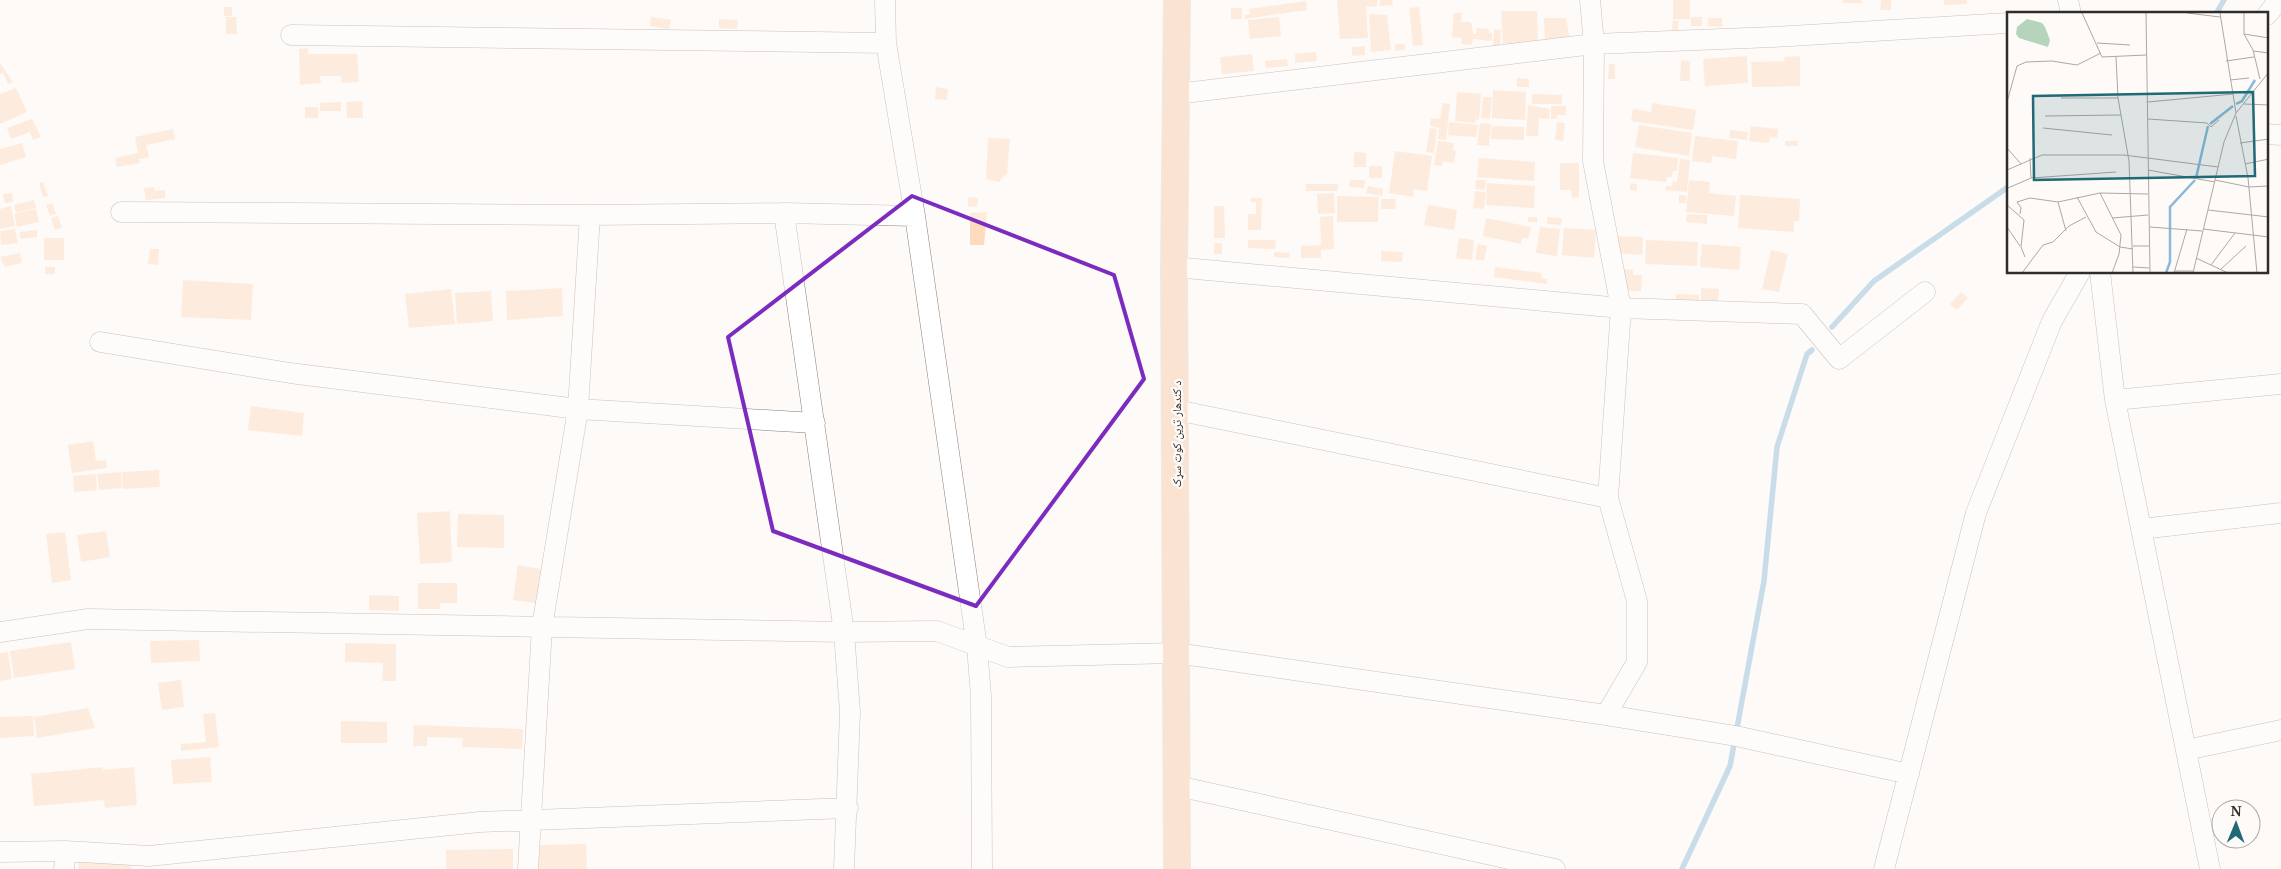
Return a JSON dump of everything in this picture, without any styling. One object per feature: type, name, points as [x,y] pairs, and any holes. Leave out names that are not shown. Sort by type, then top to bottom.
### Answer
[{"type":"main road","name":"د کندهار ترين کوټ سړک","points":[[1177,0],[1174,267],[1177,869]]},
{"type":"street","points":[[885,0],[886,43],[915,216],[977,646],[981,696],[982,869]]},
{"type":"street","points":[[1590,0],[1594,44],[1593,161],[1622,308],[1608,498],[1637,600],[1637,662],[1606,715]]},
{"type":"street","points":[[2268,14],[2279,0]]},
{"type":"street","points":[[1176,94],[1594,44],[1773,38],[2007,23]]},
{"type":"street","points":[[291,35],[886,43]]},
{"type":"street","points":[[2268,134],[2281,135]]},
{"type":"street","points":[[121,212],[915,216]]},
{"type":"street","points":[[784,214],[844,632],[850,712],[848,808],[844,869]]},
{"type":"street","points":[[528,869],[542,627],[578,409],[590,215]]},
{"type":"street","points":[[1174,267],[1622,308],[1802,314],[1839,359],[1926,292]]},
{"type":"street","points":[[1884,869],[1976,513],[2052,321],[2079,274]]},
{"type":"street","points":[[2100,274],[2115,400],[2210,869]]},
{"type":"street","points":[[100,342],[290,373],[578,409],[815,423]]},
{"type":"street","points":[[2115,400],[2281,384]]},
{"type":"street","points":[[1176,410],[1608,498]]},
{"type":"street","points":[[2141,529],[2281,514]]},
{"type":"street","points":[[0,632],[88,619],[844,632],[938,631],[1008,657],[1176,653],[1606,715],[1736,736],[1909,774]]},
{"type":"street","points":[[2186,750],[2281,730]]},
{"type":"street","points":[[1177,786],[1555,869]]},
{"type":"street","points":[[0,852],[65,860],[148,856],[480,822],[848,808]]},
{"type":"highlighted area","points":[[912,196],[1114,275],[1144,379],[976,606],[773,531],[728,337]]},
{"type":"building","points":[[1337,0],[1377,0],[1377,6],[1366,7],[1368,38],[1340,39]]},
{"type":"building","points":[[1380,0],[1392,0],[1393,5],[1380,6]]},
{"type":"building","points":[[1673,0],[1690,0],[1690,19],[1673,19]]},
{"type":"building","points":[[1843,0],[1862,0],[1862,3],[1843,3]]},
{"type":"building","points":[[1881,0],[1891,0],[1891,10],[1880,10]]},
{"type":"building","points":[[1944,0],[1967,0],[1967,4],[1944,5]]},
{"type":"building","points":[[1306,1],[1307,10],[1245,19],[1244,15],[1250,14],[1249,9]]},
{"type":"building","points":[[224,7],[232,7],[232,16],[224,16]]},
{"type":"building","points":[[1419,7],[1423,45],[1413,46],[1409,8]]},
{"type":"building","points":[[1231,8],[1242,8],[1242,19],[1231,19]]},
{"type":"building","points":[[1501,11],[1537,11],[1538,44],[1503,44]]},
{"type":"building","points":[[1454,13],[1462,13],[1461,22],[1471,22],[1473,34],[1476,34],[1477,28],[1489,29],[1489,33],[1492,33],[1492,41],[1473,39],[1472,45],[1461,44],[1462,38],[1452,37]]},
{"type":"building","points":[[1369,14],[1387,15],[1391,50],[1371,52]]},
{"type":"building","points":[[226,17],[236,17],[237,34],[226,34]]},
{"type":"building","points":[[651,17],[671,20],[669,29],[650,26]]},
{"type":"building","points":[[1279,17],[1281,36],[1250,39],[1248,20]]},
{"type":"building","points":[[1691,17],[1702,17],[1702,26],[1691,26]]},
{"type":"building","points":[[1544,18],[1566,18],[1570,40],[1545,43]]},
{"type":"building","points":[[1708,18],[1722,18],[1722,27],[1708,26]]},
{"type":"building","points":[[719,19],[738,20],[737,29],[719,28]]},
{"type":"building","points":[[1673,20],[1679,21],[1678,30],[1672,30]]},
{"type":"building","points":[[1494,29],[1501,30],[1500,46],[1493,46]]},
{"type":"building","points":[[1395,44],[1405,44],[1405,50],[1395,51]]},
{"type":"building","points":[[1365,46],[1365,55],[1352,56],[1352,47]]},
{"type":"building","points":[[308,48],[308,54],[357,54],[359,82],[342,83],[341,76],[320,76],[321,83],[300,85],[299,49]]},
{"type":"building","points":[[1316,52],[1317,61],[1295,63],[1295,54]]},
{"type":"building","points":[[1252,54],[1254,71],[1222,74],[1220,57]]},
{"type":"building","points":[[1747,56],[1748,83],[1705,86],[1703,59]]},
{"type":"building","points":[[1800,56],[1800,86],[1752,87],[1751,62],[1785,61],[1784,57]]},
{"type":"building","points":[[1287,59],[1288,66],[1266,68],[1265,61]]},
{"type":"building","points":[[1681,60],[1690,61],[1690,81],[1680,81]]},
{"type":"building","points":[[0,63],[13,82],[8,84],[3,73],[0,74]]},
{"type":"building","points":[[1609,64],[1615,64],[1615,79],[1608,79]]},
{"type":"building","points":[[1517,78],[1529,79],[1529,87],[1517,87]]},
{"type":"building","points":[[936,87],[948,89],[947,100],[935,99]]},
{"type":"building","points":[[16,88],[27,112],[0,124],[0,94]]},
{"type":"building","points":[[1493,90],[1526,92],[1525,120],[1492,118]]},
{"type":"building","points":[[1457,92],[1481,94],[1479,120],[1476,119],[1475,123],[1455,121]]},
{"type":"building","points":[[1532,94],[1562,95],[1562,104],[1532,104]]},
{"type":"building","points":[[1483,97],[1492,97],[1490,119],[1481,118]]},
{"type":"building","points":[[362,101],[363,118],[347,118],[346,102]]},
{"type":"building","points":[[341,102],[341,111],[320,111],[320,103]]},
{"type":"building","points":[[1443,103],[1450,104],[1446,140],[1438,139],[1439,128],[1430,126],[1431,118],[1440,119]]},
{"type":"building","points":[[1652,103],[1696,110],[1693,130],[1631,121],[1633,109],[1651,112]]},
{"type":"building","points":[[1528,105],[1550,109],[1549,119],[1539,118],[1538,136],[1526,136]]},
{"type":"building","points":[[1551,106],[1566,106],[1566,115],[1557,115],[1557,119],[1551,119]]},
{"type":"building","points":[[305,107],[318,107],[318,118],[305,118]]},
{"type":"building","points":[[32,119],[41,137],[33,140],[30,132],[11,139],[7,128]]},
{"type":"building","points":[[1449,122],[1478,125],[1476,137],[1448,135]]},
{"type":"building","points":[[1557,122],[1565,123],[1563,141],[1555,140]]},
{"type":"building","points":[[1480,123],[1491,124],[1489,146],[1477,145]]},
{"type":"building","points":[[1639,125],[1692,133],[1689,156],[1635,147]]},
{"type":"building","points":[[1492,126],[1524,127],[1524,140],[1491,139]]},
{"type":"building","points":[[1751,126],[1778,129],[1777,138],[1770,137],[1769,143],[1749,141]]},
{"type":"building","points":[[1430,128],[1437,129],[1434,153],[1426,152]]},
{"type":"building","points":[[173,129],[175,139],[146,145],[149,157],[139,159],[140,163],[117,167],[115,158],[138,153],[135,137]]},
{"type":"building","points":[[1730,130],[1748,132],[1747,140],[1729,138]]},
{"type":"building","points":[[1695,136],[1738,141],[1736,159],[1712,156],[1711,163],[1692,161]]},
{"type":"building","points":[[988,138],[1010,139],[1007,173],[999,182],[986,179]]},
{"type":"building","points":[[1438,141],[1454,143],[1453,150],[1456,151],[1454,163],[1443,161],[1442,166],[1434,165]]},
{"type":"building","points":[[1785,141],[1798,141],[1798,146],[1785,146]]},
{"type":"building","points":[[22,143],[26,157],[0,165],[0,149]]},
{"type":"building","points":[[1395,151],[1432,156],[1427,191],[1414,189],[1413,197],[1389,193]]},
{"type":"building","points":[[1354,152],[1366,153],[1366,167],[1354,167]]},
{"type":"building","points":[[1633,153],[1678,158],[1677,171],[1673,171],[1672,177],[1667,177],[1666,182],[1630,178]]},
{"type":"building","points":[[1479,158],[1535,162],[1534,181],[1477,177]]},
{"type":"building","points":[[1680,159],[1690,160],[1687,192],[1665,190],[1666,186],[1672,186],[1673,181],[1677,182]]},
{"type":"building","points":[[1560,163],[1579,163],[1579,197],[1572,198],[1571,190],[1560,190]]},
{"type":"building","points":[[1369,166],[1382,166],[1382,178],[1369,178]]},
{"type":"building","points":[[1350,180],[1365,180],[1364,188],[1349,187]]},
{"type":"building","points":[[1476,180],[1486,180],[1485,190],[1475,189]]},
{"type":"building","points":[[1689,180],[1710,182],[1709,193],[1736,196],[1734,216],[1686,212]]},
{"type":"building","points":[[43,182],[48,196],[43,197],[39,183]]},
{"type":"building","points":[[1487,183],[1535,186],[1534,208],[1486,205]]},
{"type":"building","points":[[1630,183],[1637,184],[1637,191],[1630,190]]},
{"type":"building","points":[[1306,184],[1338,184],[1338,191],[1306,191]]},
{"type":"building","points":[[1368,186],[1383,189],[1382,196],[1366,193]]},
{"type":"building","points":[[154,187],[155,196],[155,191],[165,190],[165,198],[146,200],[144,188]]},
{"type":"building","points":[[1475,191],[1486,192],[1484,209],[1473,208]]},
{"type":"building","points":[[12,193],[13,202],[5,203],[3,194]]},
{"type":"building","points":[[1334,193],[1335,213],[1318,214],[1317,194]]},
{"type":"building","points":[[1679,195],[1686,195],[1686,203],[1679,203]]},
{"type":"building","points":[[1740,195],[1800,199],[1799,221],[1794,221],[1794,232],[1738,228]]},
{"type":"building","points":[[1337,196],[1379,197],[1378,222],[1337,222]]},
{"type":"building","points":[[968,197],[978,198],[977,207],[968,206]]},
{"type":"building","points":[[1251,198],[1262,198],[1261,230],[1248,230],[1248,214],[1256,214],[1256,202],[1251,202]]},
{"type":"building","points":[[1381,199],[1396,199],[1395,209],[1381,209]]},
{"type":"building","points":[[34,200],[36,208],[16,213],[14,205]]},
{"type":"building","points":[[52,203],[56,214],[50,216],[46,205]]},
{"type":"building","points":[[1428,205],[1457,210],[1454,230],[1424,225]]},
{"type":"building","points":[[11,206],[15,226],[0,229],[0,209]]},
{"type":"building","points":[[1214,206],[1224,206],[1225,238],[1214,238]]},
{"type":"building","points":[[36,209],[39,222],[17,227],[14,214]]},
{"type":"building","points":[[987,212],[984,245],[970,245],[970,213]]},
{"type":"building","points":[[1687,214],[1707,215],[1707,224],[1686,222]]},
{"type":"building","points":[[58,216],[62,228],[55,230],[51,218]]},
{"type":"building","points":[[1333,216],[1334,249],[1321,250],[1321,258],[1301,258],[1301,246],[1321,245],[1320,217]]},
{"type":"building","points":[[1528,217],[1537,217],[1537,222],[1528,222]]},
{"type":"building","points":[[1547,217],[1562,218],[1561,225],[1547,224]]},
{"type":"building","points":[[1486,218],[1531,227],[1528,239],[1522,238],[1521,244],[1483,236]]},
{"type":"building","points":[[1540,227],[1560,229],[1557,256],[1536,253]]},
{"type":"building","points":[[1564,228],[1596,230],[1594,258],[1562,255]]},
{"type":"building","points":[[15,229],[18,243],[1,245],[0,231]]},
{"type":"building","points":[[37,230],[37,237],[20,239],[20,232]]},
{"type":"building","points":[[1617,236],[1643,237],[1642,255],[1617,253]]},
{"type":"building","points":[[44,238],[64,238],[64,260],[44,260]]},
{"type":"building","points":[[1459,238],[1474,240],[1472,260],[1456,258]]},
{"type":"building","points":[[1248,240],[1276,240],[1275,249],[1248,248]]},
{"type":"building","points":[[1646,240],[1698,242],[1697,266],[1645,264]]},
{"type":"building","points":[[1214,243],[1222,243],[1222,254],[1214,254]]},
{"type":"building","points":[[1478,244],[1487,246],[1484,261],[1475,259]]},
{"type":"building","points":[[1702,244],[1741,247],[1739,270],[1700,267]]},
{"type":"building","points":[[150,249],[159,249],[158,265],[148,264]]},
{"type":"building","points":[[1771,250],[1788,254],[1779,292],[1762,289]]},
{"type":"building","points":[[1381,251],[1403,252],[1402,262],[1381,261]]},
{"type":"building","points":[[1274,252],[1290,253],[1289,258],[1274,257]]},
{"type":"building","points":[[20,253],[22,263],[5,267],[0,257]]},
{"type":"building","points":[[45,267],[55,267],[55,274],[45,274]]},
{"type":"building","points":[[1495,267],[1542,273],[1541,278],[1547,279],[1547,284],[1494,277]]},
{"type":"building","points":[[1621,269],[1633,270],[1633,275],[1642,275],[1641,291],[1621,291]]},
{"type":"building","points":[[183,280],[253,284],[251,320],[181,317]]},
{"type":"building","points":[[562,288],[563,316],[507,320],[506,291]]},
{"type":"building","points":[[1701,288],[1719,289],[1718,301],[1701,300]]},
{"type":"building","points":[[451,289],[455,324],[409,328],[405,294]]},
{"type":"building","points":[[491,291],[493,321],[457,324],[455,293]]},
{"type":"building","points":[[1961,292],[1968,298],[1957,310],[1950,304]]},
{"type":"building","points":[[1676,294],[1699,295],[1699,300],[1676,300]]},
{"type":"building","points":[[251,406],[304,413],[302,436],[248,430]]},
{"type":"building","points":[[93,441],[96,461],[106,460],[107,468],[72,473],[68,445]]},
{"type":"building","points":[[159,470],[160,487],[123,489],[122,472]]},
{"type":"building","points":[[121,472],[122,488],[99,490],[97,474]]},
{"type":"building","points":[[96,474],[97,490],[74,492],[73,476]]},
{"type":"building","points":[[450,511],[452,562],[420,564],[417,513]]},
{"type":"building","points":[[458,514],[504,515],[504,548],[457,547]]},
{"type":"building","points":[[106,531],[110,557],[81,562],[77,535]]},
{"type":"building","points":[[65,532],[71,580],[52,583],[46,534]]},
{"type":"building","points":[[543,556],[549,557],[542,604],[513,600],[518,565],[541,569]]},
{"type":"building","points":[[418,583],[457,583],[457,603],[440,603],[440,609],[418,609]]},
{"type":"building","points":[[369,595],[399,596],[399,611],[369,610]]},
{"type":"building","points":[[199,640],[200,661],[151,663],[150,641]]},
{"type":"building","points":[[71,642],[75,669],[14,678],[10,651]]},
{"type":"building","points":[[345,643],[396,644],[396,681],[382,681],[383,663],[345,662]]},
{"type":"building","points":[[8,652],[12,679],[0,681],[0,653]]},
{"type":"building","points":[[181,680],[184,707],[162,710],[158,683]]},
{"type":"building","points":[[88,708],[95,728],[37,738],[34,717]]},
{"type":"building","points":[[215,713],[219,747],[181,751],[181,744],[206,742],[203,714]]},
{"type":"building","points":[[33,716],[34,736],[0,738],[0,717]]},
{"type":"building","points":[[341,721],[387,722],[387,743],[341,743]]},
{"type":"building","points":[[414,725],[523,729],[522,749],[462,747],[463,738],[427,737],[427,746],[413,746]]},
{"type":"building","points":[[210,757],[212,782],[173,784],[171,760]]},
{"type":"building","points":[[103,767],[103,770],[134,767],[137,805],[105,808],[104,800],[34,806],[31,774]]},
{"type":"building","points":[[586,844],[587,869],[539,869],[539,845]]},
{"type":"building","points":[[513,849],[513,869],[446,869],[446,850]]},
{"type":"building","points":[[79,860],[131,864],[131,869],[78,869]]},
{"type":"waterway","points":[[2217,12],[2224,0]]},
{"type":"waterway","points":[[1832,327],[1874,281],[2007,188]]},
{"type":"waterway","points":[[1682,869],[1730,766],[1764,581],[1777,447],[1807,354],[1812,350]]}]
